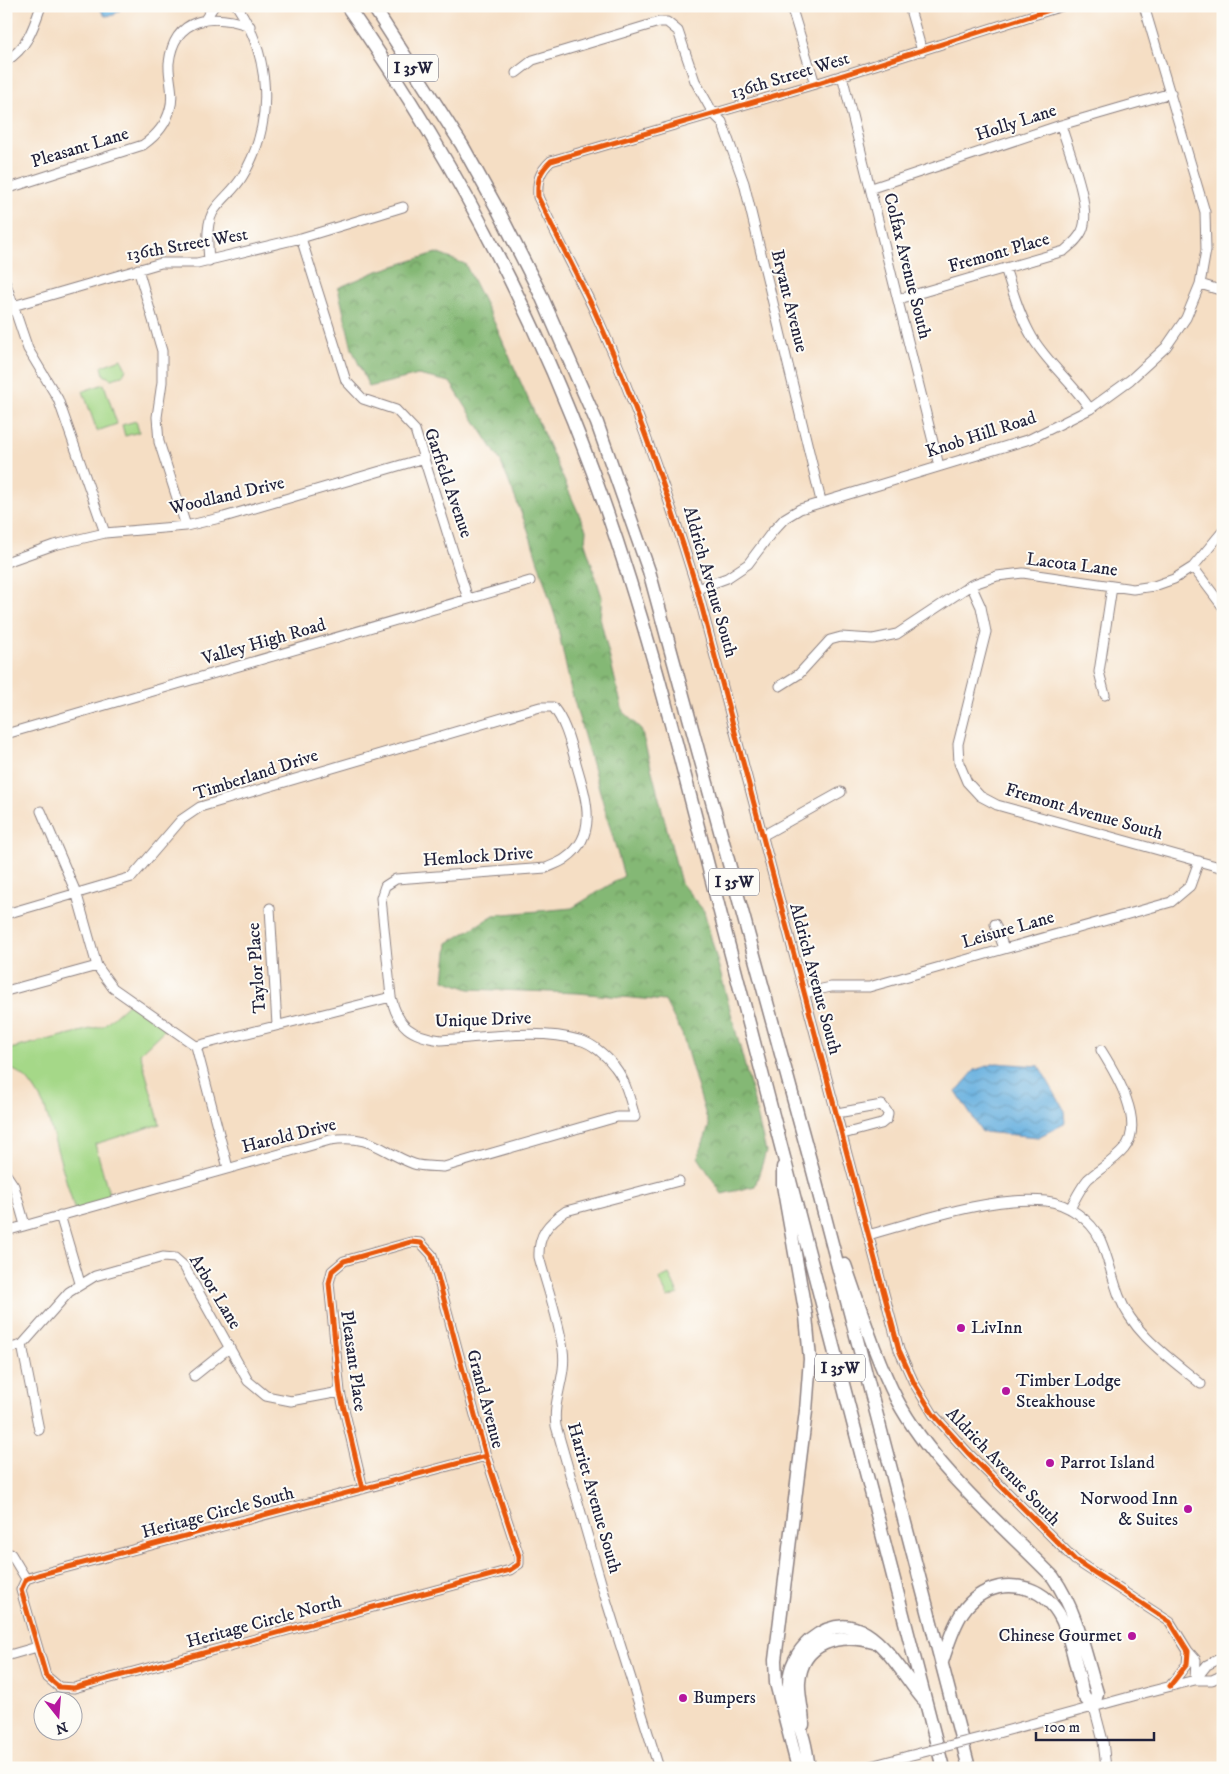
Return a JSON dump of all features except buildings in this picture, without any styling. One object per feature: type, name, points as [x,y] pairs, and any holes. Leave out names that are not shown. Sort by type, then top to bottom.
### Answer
[{"type":"highway","name":"I 35W","points":[[347,6],[408,98],[478,215],[538,337],[591,467],[644,629],[783,1149],[943,1768]]},
{"type":"highway","name":"I 35W","points":[[373,6],[457,138],[499,212],[558,331],[609,456],[660,606],[813,1172],[969,1768]]},
{"type":"highway","points":[[783,1149],[783,1185],[806,1316],[810,1359],[806,1411],[775,1660],[776,1683],[798,1768]]},
{"type":"highway","points":[[813,1172],[874,1349],[898,1401],[921,1437],[941,1463],[1053,1577],[1064,1592],[1072,1610],[1097,1693],[1094,1707]]},
{"type":"highway","points":[[942,1662],[962,1611],[974,1598],[989,1590],[1004,1586],[1020,1586],[1035,1591],[1057,1609],[1064,1622],[1084,1696],[1094,1707]]},
{"type":"highway","points":[[809,1768],[803,1735],[795,1715],[789,1684],[792,1667],[801,1650],[821,1633],[838,1628],[863,1631],[882,1645],[925,1701]]},
{"type":"street","points":[[6,61],[18,54],[31,36],[41,6]]},
{"type":"street","points":[[214,6],[206,18],[234,20],[250,26]]},
{"type":"street","points":[[209,261],[210,217],[243,176],[253,155],[262,125],[265,82],[261,56],[250,26],[237,6]]},
{"type":"street","points":[[791,6],[815,84]]},
{"type":"street","points":[[909,6],[922,51]]},
{"type":"street","name":"136th Street West","points":[[537,183],[541,169],[551,161],[815,84],[1062,6]]},
{"type":"street","name":"Knob Hill Road","points":[[697,588],[739,571],[756,556],[772,532],[785,518],[800,509],[821,501],[1030,439],[1090,409],[1130,380],[1166,347],[1186,318],[1200,284],[1206,250],[1205,212],[1144,6]]},
{"type":"street","name":"Pleasant Lane","points":[[6,189],[133,150],[150,140],[163,126],[171,109],[173,93],[169,66],[172,48],[179,35],[192,24],[206,18]]},
{"type":"street","name":"Bryant Avenue","points":[[516,73],[533,60],[659,22],[667,22],[678,31],[695,81],[713,113],[722,122],[744,183],[821,501]]},
{"type":"street","name":"Colfax Avenue South","points":[[842,75],[872,188],[939,466]]},
{"type":"street","name":"Holly Lane","points":[[872,188],[1061,126],[1171,93]]},
{"type":"street","name":"Fremont Place","points":[[899,299],[1064,251],[1075,242],[1083,230],[1084,206],[1061,126]]},
{"type":"street","name":"Aldrich Avenue South","points":[[537,183],[538,197],[594,311],[636,411],[674,514],[697,588],[899,1350],[914,1383],[933,1414],[957,1442],[1074,1560],[1170,1622],[1188,1651],[1196,1660],[1195,1680]]},
{"type":"street","name":"136th Street West","points":[[10,307],[161,263],[185,265],[209,261],[301,238],[403,207]]},
{"type":"street","name":"Garfield Avenue","points":[[301,238],[346,381],[363,399],[396,410],[415,430],[468,599]]},
{"type":"street","points":[[1005,268],[1018,310],[1032,337],[1048,359],[1076,388],[1090,409]]},
{"type":"street","points":[[138,269],[162,351],[162,382],[157,416],[159,442],[186,526]]},
{"type":"street","points":[[6,284],[10,307],[28,349],[58,399],[105,533]]},
{"type":"street","points":[[1200,284],[1223,291]]},
{"type":"street","name":"Woodland Drive","points":[[6,562],[54,545],[105,533],[186,526],[224,517],[425,458]]},
{"type":"street","name":"Lacota Lane","points":[[780,686],[799,674],[830,640],[841,637],[873,639],[897,634],[971,584],[997,576],[1023,573],[1112,587],[1133,589],[1154,586],[1174,579],[1192,567],[1223,531]]},
{"type":"street","points":[[1192,567],[1223,607]]},
{"type":"street","name":"Valley High Road","points":[[6,734],[530,582]]},
{"type":"street","name":"Fremont Avenue South","points":[[971,584],[981,607],[986,632],[958,744],[959,763],[967,782],[980,796],[997,805],[1223,868]]},
{"type":"street","points":[[1104,695],[1099,672],[1112,587]]},
{"type":"street","name":"Timberland Drive","points":[[6,914],[77,895],[132,877],[181,820],[200,807],[540,707]]},
{"type":"street","name":"Hemlock Drive","points":[[391,997],[381,898],[385,886],[396,879],[546,868],[567,858],[582,840],[588,823],[588,805],[562,719],[553,707],[540,707]]},
{"type":"street","points":[[762,836],[841,792]]},
{"type":"street","points":[[41,811],[77,895],[98,966],[113,988],[196,1046],[228,1168]]},
{"type":"street","name":"Leisure Lane","points":[[804,993],[831,987],[869,987],[1171,902],[1190,886],[1199,861]]},
{"type":"street","name":"Taylor Place","points":[[270,908],[277,1025]]},
{"type":"street","points":[[995,924],[1004,948]]},
{"type":"street","points":[[6,991],[98,966]]},
{"type":"street","points":[[196,1046],[391,997]]},
{"type":"street","name":"Unique Drive","points":[[391,997],[398,1019],[410,1030],[427,1038],[441,1040],[549,1034],[580,1040],[600,1052],[616,1068],[626,1087],[635,1117]]},
{"type":"street","points":[[1070,1209],[1087,1180],[1125,1149],[1132,1132],[1131,1115],[1119,1078],[1101,1050]]},
{"type":"street","points":[[837,1113],[875,1105],[882,1105],[888,1112],[887,1119],[881,1124],[843,1134]]},
{"type":"street","name":"Harold Drive","points":[[6,1231],[330,1140],[348,1137],[374,1143],[415,1164],[444,1167],[617,1117],[635,1117]]},
{"type":"street","points":[[6,1174],[14,1186],[25,1225]]},
{"type":"street","name":"Harriet Avenue South","points":[[659,1768],[599,1578],[556,1426],[554,1411],[563,1372],[563,1350],[539,1257],[538,1245],[550,1221],[566,1211],[679,1181]]},
{"type":"street","points":[[868,1234],[972,1207],[1024,1200],[1048,1200],[1070,1209],[1087,1221],[1099,1238],[1120,1298],[1136,1327],[1153,1345],[1201,1384]]},
{"type":"street","points":[[60,1215],[80,1283]]},
{"type":"street","name":"Pleasant Place","points":[[363,1489],[340,1392],[329,1283],[332,1271],[344,1261],[411,1242],[421,1243]]},
{"type":"street","name":"Grand Avenue","points":[[421,1243],[432,1254],[486,1456],[519,1556],[519,1564]]},
{"type":"street","name":"Arbor Lane","points":[[22,1345],[69,1292],[80,1283],[95,1276],[162,1257],[175,1258],[184,1266],[248,1381],[266,1396],[291,1401],[340,1392]]},
{"type":"street","points":[[6,1349],[22,1345],[39,1430]]},
{"type":"street","points":[[194,1376],[229,1348]]},
{"type":"street","name":"Heritage Circle South","points":[[26,1579],[486,1456]]},
{"type":"street","points":[[6,1656],[37,1648],[21,1590],[26,1579],[10,1554]]},
{"type":"street","name":"Heritage Circle North","points":[[37,1648],[46,1676],[59,1687],[74,1688],[500,1573],[519,1564]]},
{"type":"street","points":[[1170,1686],[1187,1664],[1188,1651]]},
{"type":"street","points":[[1195,1680],[1207,1665],[1223,1657]]},
{"type":"street","points":[[863,1768],[1170,1686],[1195,1680],[1212,1680],[1223,1675]]},
{"type":"street","points":[[1094,1707],[1103,1740],[1106,1768]]},
{"type":"green space","points":[[436,253],[465,264],[495,324],[586,530],[585,543],[602,597],[600,618],[623,712],[641,729],[681,883],[704,911],[750,1085],[766,1152],[755,1186],[722,1194],[698,1157],[709,1126],[682,1034],[665,1001],[578,993],[469,989],[444,980],[448,943],[494,915],[572,908],[624,876],[571,690],[556,619],[528,530],[500,460],[450,382],[418,375],[369,387],[352,349],[338,288],[375,272]]},
{"type":"green space","points":[[121,359],[126,369],[122,376],[111,379],[104,375],[102,366]]},
{"type":"green space","points":[[104,384],[117,424],[97,431],[83,391]]},
{"type":"green space","points":[[136,421],[139,432],[125,436],[122,425]]},
{"type":"green space","points":[[131,1001],[167,1027],[140,1053],[160,1124],[95,1144],[111,1201],[75,1211],[45,1108],[30,1083],[19,1073],[6,1068],[6,1050],[103,1026]]},
{"type":"green space","points":[[669,1274],[678,1294],[668,1298],[659,1279]]},
{"type":"water","points":[[98,6],[124,6],[114,15],[105,16]]},
{"type":"water","points":[[996,1063],[1039,1066],[1065,1111],[1066,1123],[1038,1137],[982,1132],[956,1092],[975,1070]]},
{"type":"cycle path","points":[[1062,6],[815,84],[551,161],[540,177],[538,197],[609,344],[650,448],[686,553],[899,1350],[914,1383],[933,1414],[969,1454],[1075,1560],[1170,1622],[1188,1651],[1187,1664],[1170,1686]]},
{"type":"cycle path","points":[[363,1489],[340,1392],[329,1283],[332,1271],[344,1261],[411,1242],[421,1243],[432,1255],[486,1456],[519,1556],[519,1564],[510,1570],[74,1688],[59,1687],[46,1676],[21,1590],[26,1579],[38,1575],[486,1456]]},
{"type":"place","name":"LivInn","points":[[961,1328]]},
{"type":"place","name":"Timber Lodge Steakhouse","points":[[1006,1391]]},
{"type":"place","name":"Parrot Island","points":[[1050,1463]]},
{"type":"place","name":"Norwood Inn & Suites","points":[[1188,1509]]},
{"type":"place","name":"Chinese Gourmet","points":[[1132,1636]]},
{"type":"place","name":"Bumpers","points":[[683,1698]]}]
